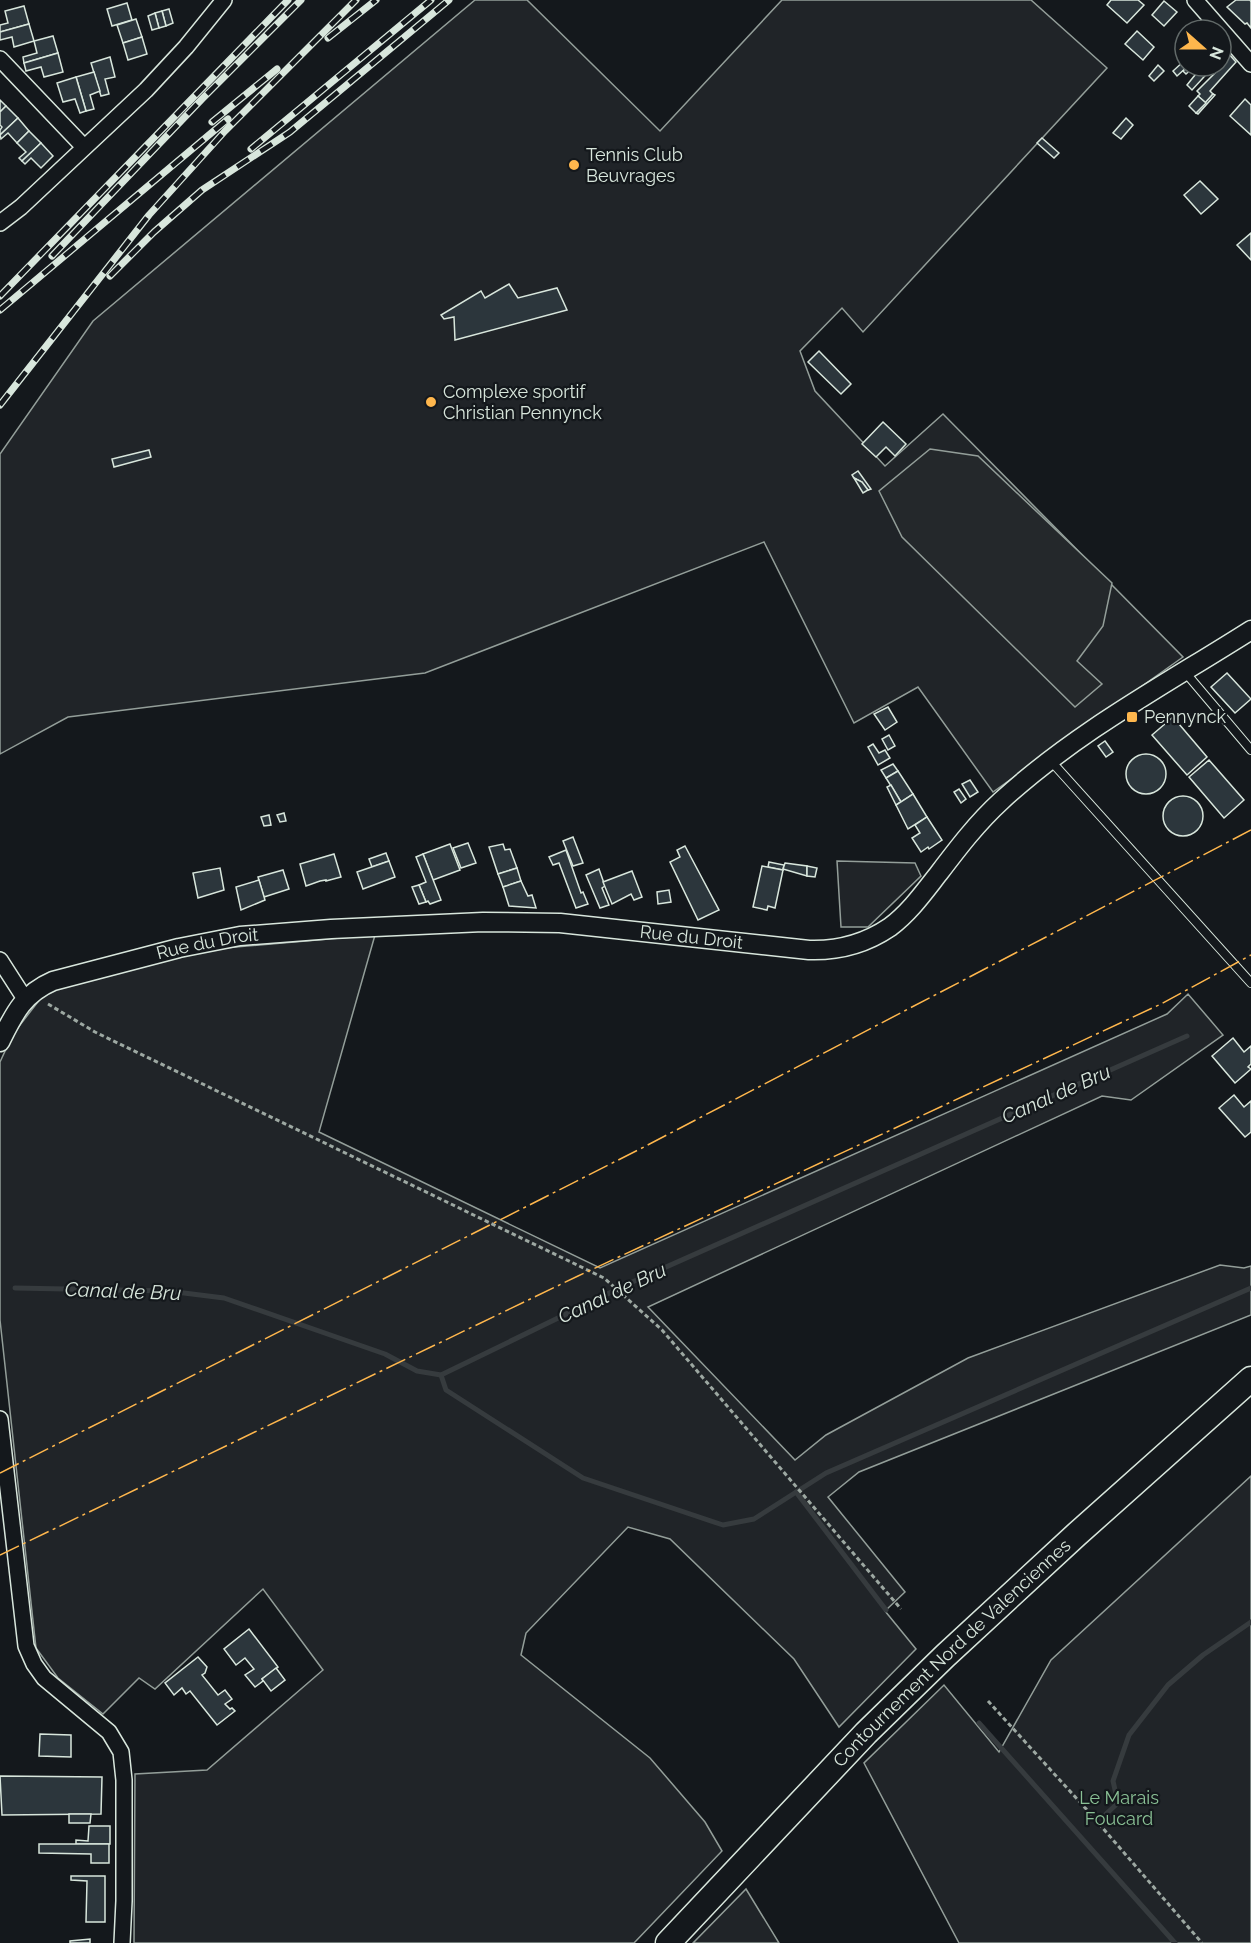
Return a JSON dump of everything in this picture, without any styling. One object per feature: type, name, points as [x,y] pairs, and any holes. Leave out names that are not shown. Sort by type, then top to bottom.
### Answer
[{"type":"main road","name":"Contournement Nord de Valenciennes","points":[[668,1943],[866,1733],[945,1656],[1076,1534],[1251,1379]]},
{"type":"street","points":[[0,223],[21,207],[166,69],[225,0]]},
{"type":"street","points":[[1195,0],[1251,64]]},
{"type":"street","points":[[0,59],[84,147]]},
{"type":"street","name":"Rue du Droit","points":[[0,1042],[13,1015],[28,996],[44,985],[61,978],[203,942],[253,934],[483,922],[542,922],[809,950],[847,947],[874,937],[908,911],[975,827],[1049,759],[1093,728],[1251,630]]},
{"type":"street","points":[[0,960],[28,996]]},
{"type":"street","points":[[0,1419],[26,1646],[34,1664],[44,1678],[109,1732],[121,1752],[124,1780],[122,1943]]},
{"type":"lane","points":[[1185,672],[1251,750]]},
{"type":"lane","points":[[1049,759],[1251,983]]},
{"type":"path","points":[[28,996],[95,1032],[586,1268],[612,1285],[662,1330],[901,1609]]},
{"type":"path","points":[[988,1701],[1088,1811],[1202,1943]]},
{"type":"green space","name":"Complexe sportif Christian Pennynck","points":[[475,0],[527,0],[660,131],[782,0],[1031,0],[1107,68],[863,332],[842,308],[800,351],[815,391],[885,466],[943,414],[1183,657],[993,792],[918,687],[854,723],[764,542],[425,673],[68,717],[0,754],[0,454],[93,321]]},
{"type":"green space","points":[[837,861],[915,863],[921,876],[868,927],[841,927]]},
{"type":"green space","points":[[375,935],[319,1132],[600,1268],[1167,1014],[1188,994],[1223,1035],[1131,1100],[1102,1096],[648,1307],[795,1460],[826,1435],[968,1358],[1220,1265],[1244,1268],[1251,1266],[1251,1315],[859,1472],[828,1497],[905,1592],[885,1611],[916,1649],[839,1727],[794,1659],[670,1539],[628,1527],[526,1633],[521,1655],[650,1758],[705,1822],[722,1851],[634,1943],[134,1943],[135,1774],[207,1770],[323,1670],[263,1589],[155,1689],[139,1678],[103,1714],[58,1678],[36,1648],[0,1320],[0,1062],[13,1034],[44,994],[75,982],[201,950]]},
{"type":"green space","name":"Le Marais Foucard","points":[[1251,1476],[1251,1943],[959,1943],[864,1763],[944,1685],[999,1752],[1051,1660]]},
{"type":"green space","points":[[746,1889],[779,1943],[693,1943]]},
{"type":"shaded area","points":[[930,449],[978,456],[1112,583],[1103,626],[1077,661],[1102,684],[1075,707],[902,537],[879,491]]},
{"type":"building","points":[[1111,0],[1138,0],[1144,5],[1127,23],[1107,5]]},
{"type":"building","points":[[1236,0],[1250,0],[1251,28],[1227,7]]},
{"type":"building","points":[[1164,1],[1177,12],[1164,26],[1152,15]]},
{"type":"building","points":[[127,3],[132,20],[112,26],[107,9]]},
{"type":"building","points":[[24,6],[29,24],[0,32],[0,25],[8,23],[5,11]]},
{"type":"building","points":[[169,9],[173,23],[166,26],[162,11]]},
{"type":"building","points":[[162,11],[166,26],[159,28],[155,13]]},
{"type":"building","points":[[155,13],[159,28],[152,30],[148,16]]},
{"type":"building","points":[[136,19],[142,37],[123,43],[117,25]]},
{"type":"building","points":[[29,24],[34,41],[14,47],[12,37],[0,40],[0,32]]},
{"type":"building","points":[[1137,31],[1154,47],[1143,60],[1125,44]]},
{"type":"building","points":[[53,36],[58,53],[24,63],[23,57],[37,53],[34,41]]},
{"type":"building","points":[[142,37],[147,54],[128,60],[123,43]]},
{"type":"building","points":[[58,53],[63,72],[44,77],[41,67],[26,71],[24,63]]},
{"type":"building","points":[[110,57],[115,77],[105,79],[109,94],[101,96],[91,63]]},
{"type":"building","points":[[1158,65],[1164,71],[1154,81],[1149,76]]},
{"type":"building","points":[[94,72],[100,91],[90,95],[94,109],[86,111],[76,77]]},
{"type":"building","points":[[76,77],[86,111],[80,113],[75,99],[63,102],[57,83]]},
{"type":"building","points":[[1193,78],[1203,78],[1192,90],[1187,85]]},
{"type":"building","points":[[1210,78],[1222,78],[1210,91],[1213,94],[1206,103],[1198,96],[1200,94],[1197,91]]},
{"type":"building","points":[[1213,94],[1215,95],[1198,114],[1196,113]]},
{"type":"building","points":[[1198,96],[1206,103],[1196,113],[1189,106]]},
{"type":"building","points":[[1245,99],[1251,105],[1251,135],[1230,116]]},
{"type":"building","points":[[0,100],[6,106],[0,112]]},
{"type":"building","points":[[6,106],[18,118],[0,135],[2,127],[0,112]]},
{"type":"building","points":[[18,118],[29,131],[17,143],[8,133],[1,139],[0,135]]},
{"type":"building","points":[[1126,118],[1133,125],[1121,139],[1113,133]]},
{"type":"building","points":[[29,131],[41,143],[22,161],[19,158],[26,152],[17,143]]},
{"type":"building","points":[[1042,138],[1059,153],[1054,158],[1037,143]]},
{"type":"building","points":[[41,143],[53,156],[41,168],[31,158],[25,164],[22,161]]},
{"type":"building","points":[[1200,181],[1218,199],[1201,214],[1184,195]]},
{"type":"building","points":[[1251,233],[1251,260],[1237,245]]},
{"type":"building","points":[[509,284],[518,298],[557,288],[567,310],[455,340],[454,317],[444,319],[441,315],[481,291],[485,298]]},
{"type":"building","points":[[819,351],[851,384],[841,394],[808,362]]},
{"type":"building","points":[[883,422],[906,444],[895,456],[886,447],[876,457],[862,444]]},
{"type":"building","points":[[149,450],[151,457],[114,467],[112,459]]},
{"type":"building","points":[[858,471],[871,489],[868,490],[862,482],[854,478],[852,475]]},
{"type":"building","points":[[854,478],[862,482],[868,490],[863,493]]},
{"type":"building","points":[[1227,673],[1251,699],[1235,713],[1211,687]]},
{"type":"building","points":[[888,707],[897,722],[885,730],[874,714]]},
{"type":"building","points":[[1173,717],[1207,757],[1187,775],[1152,735]]},
{"type":"building","points":[[889,735],[895,746],[888,750],[882,739]]},
{"type":"building","points":[[1105,741],[1113,752],[1106,757],[1098,746]]},
{"type":"building","points":[[873,744],[879,753],[885,750],[890,758],[878,765],[868,747]]},
{"type":"building","points":[[1146,754],[1160,760],[1166,774],[1160,788],[1146,794],[1132,788],[1126,774],[1132,760]]},
{"type":"building","points":[[1209,760],[1244,800],[1224,818],[1189,777]]},
{"type":"building","points":[[893,764],[898,771],[886,778],[881,770]]},
{"type":"building","points":[[898,771],[913,794],[901,802],[886,778]]},
{"type":"building","points":[[970,780],[978,792],[970,797],[962,784]]},
{"type":"building","points":[[891,785],[901,802],[896,805],[887,787]]},
{"type":"building","points":[[959,789],[966,799],[961,803],[954,792]]},
{"type":"building","points":[[913,794],[927,817],[908,829],[896,805]]},
{"type":"building","points":[[1183,796],[1191,797],[1197,802],[1202,808],[1202,824],[1197,830],[1191,835],[1183,836],[1175,835],[1169,830],[1164,824],[1163,816],[1164,808],[1169,802],[1175,797]]},
{"type":"building","points":[[284,813],[286,821],[280,822],[277,815]]},
{"type":"building","points":[[269,815],[271,825],[264,826],[261,817]]},
{"type":"building","points":[[927,817],[942,840],[921,852],[912,838],[920,833],[915,825]]},
{"type":"building","points":[[573,837],[583,863],[573,866],[563,841]]},
{"type":"building","points":[[468,843],[476,863],[461,868],[453,848]]},
{"type":"building","points":[[450,844],[460,870],[433,880],[423,854]]},
{"type":"building","points":[[503,844],[505,850],[510,849],[517,868],[498,874],[489,847]]},
{"type":"building","points":[[685,846],[719,910],[698,920],[670,862],[680,857],[677,850]]},
{"type":"building","points":[[566,850],[581,893],[583,892],[588,904],[576,908],[559,863],[553,865],[549,857]]},
{"type":"building","points":[[386,853],[389,861],[372,867],[369,859]]},
{"type":"building","points":[[334,854],[341,877],[306,886],[300,864]]},
{"type":"building","points":[[423,854],[441,900],[430,904],[426,902],[419,885],[426,882],[416,857]]},
{"type":"building","points":[[389,861],[395,877],[363,889],[357,872]]},
{"type":"building","points":[[769,862],[784,865],[783,870],[768,867]]},
{"type":"building","points":[[785,863],[807,866],[807,876],[783,869]]},
{"type":"building","points":[[762,866],[783,870],[775,908],[768,906],[767,910],[753,907]]},
{"type":"building","points":[[807,866],[817,868],[815,877],[807,876]]},
{"type":"building","points":[[220,868],[224,890],[198,898],[193,873]]},
{"type":"building","points":[[517,868],[521,881],[503,887],[498,874]]},
{"type":"building","points":[[599,869],[605,886],[602,888],[609,905],[600,908],[586,875]]},
{"type":"building","points":[[283,870],[289,889],[264,897],[258,877]]},
{"type":"building","points":[[632,871],[642,897],[634,900],[631,894],[612,904],[603,882]]},
{"type":"building","points":[[259,880],[265,900],[241,910],[236,887]]},
{"type":"building","points":[[521,881],[528,896],[532,895],[536,908],[509,906],[503,887]]},
{"type":"building","points":[[419,885],[426,902],[419,904],[412,887]]},
{"type":"building","points":[[669,890],[671,902],[658,904],[657,892]]},
{"type":"building","points":[[1233,1038],[1244,1052],[1251,1046],[1251,1064],[1248,1067],[1251,1069],[1235,1083],[1212,1056]]},
{"type":"building","points":[[1234,1095],[1244,1107],[1251,1101],[1251,1132],[1245,1137],[1219,1108]]},
{"type":"building","points":[[249,1629],[278,1667],[255,1687],[245,1675],[254,1669],[245,1658],[236,1665],[224,1649]]},
{"type":"building","points":[[198,1657],[207,1667],[202,1675],[218,1695],[225,1690],[232,1699],[225,1704],[235,1711],[217,1725],[190,1691],[186,1694],[182,1688],[174,1695],[165,1683]]},
{"type":"building","points":[[276,1668],[285,1680],[271,1691],[262,1679]]},
{"type":"building","points":[[40,1734],[71,1735],[71,1757],[39,1756]]},
{"type":"building","points":[[0,1776],[102,1777],[101,1814],[2,1815]]},
{"type":"building","points":[[69,1814],[91,1814],[90,1823],[69,1823]]},
{"type":"building","points":[[89,1826],[110,1826],[110,1844],[76,1844],[76,1840],[88,1841]]},
{"type":"building","points":[[39,1844],[109,1844],[109,1863],[91,1863],[91,1854],[39,1853]]},
{"type":"building","points":[[71,1876],[105,1876],[105,1922],[86,1922],[87,1881],[71,1880]]},
{"type":"building","points":[[90,1939],[90,1943],[70,1943],[70,1941]]},
{"type":"waterway","name":"Canal de Bru","points":[[15,1288],[168,1291],[224,1298],[385,1354],[417,1371],[441,1375],[630,1283],[1187,1036]]},
{"type":"waterway","points":[[441,1375],[446,1390],[583,1478],[723,1525],[754,1519],[826,1473],[1251,1288]]},
{"type":"waterway","points":[[796,1492],[886,1610]]},
{"type":"waterway","points":[[1106,1814],[1118,1803],[1113,1781],[1129,1735],[1168,1685],[1203,1655],[1251,1622]]},
{"type":"waterway","points":[[979,1723],[1175,1943]]},
{"type":"railway","points":[[0,296],[288,0]]},
{"type":"railway","points":[[52,256],[202,99],[301,0]]},
{"type":"railway","points":[[0,405],[149,215],[225,131],[356,0]]},
{"type":"railway","points":[[328,38],[376,0]]},
{"type":"railway","points":[[251,149],[431,0]]},
{"type":"railway","points":[[110,276],[154,232],[202,190],[290,132],[449,0]]},
{"type":"railway","points":[[212,122],[277,69]]},
{"type":"railway","points":[[0,310],[228,119]]},
{"type":"power","points":[[0,1473],[640,1149],[1251,830]]},
{"type":"power","points":[[0,1555],[578,1276],[1161,1004],[1251,955]]},
{"type":"place","name":"Tennis Club Beuvrages","points":[[574,165]]},
{"type":"place","name":"Complexe sportif Christian Pennynck","points":[[431,402]]},
{"type":"place","name":"Pennynck","points":[[1132,717]]}]
